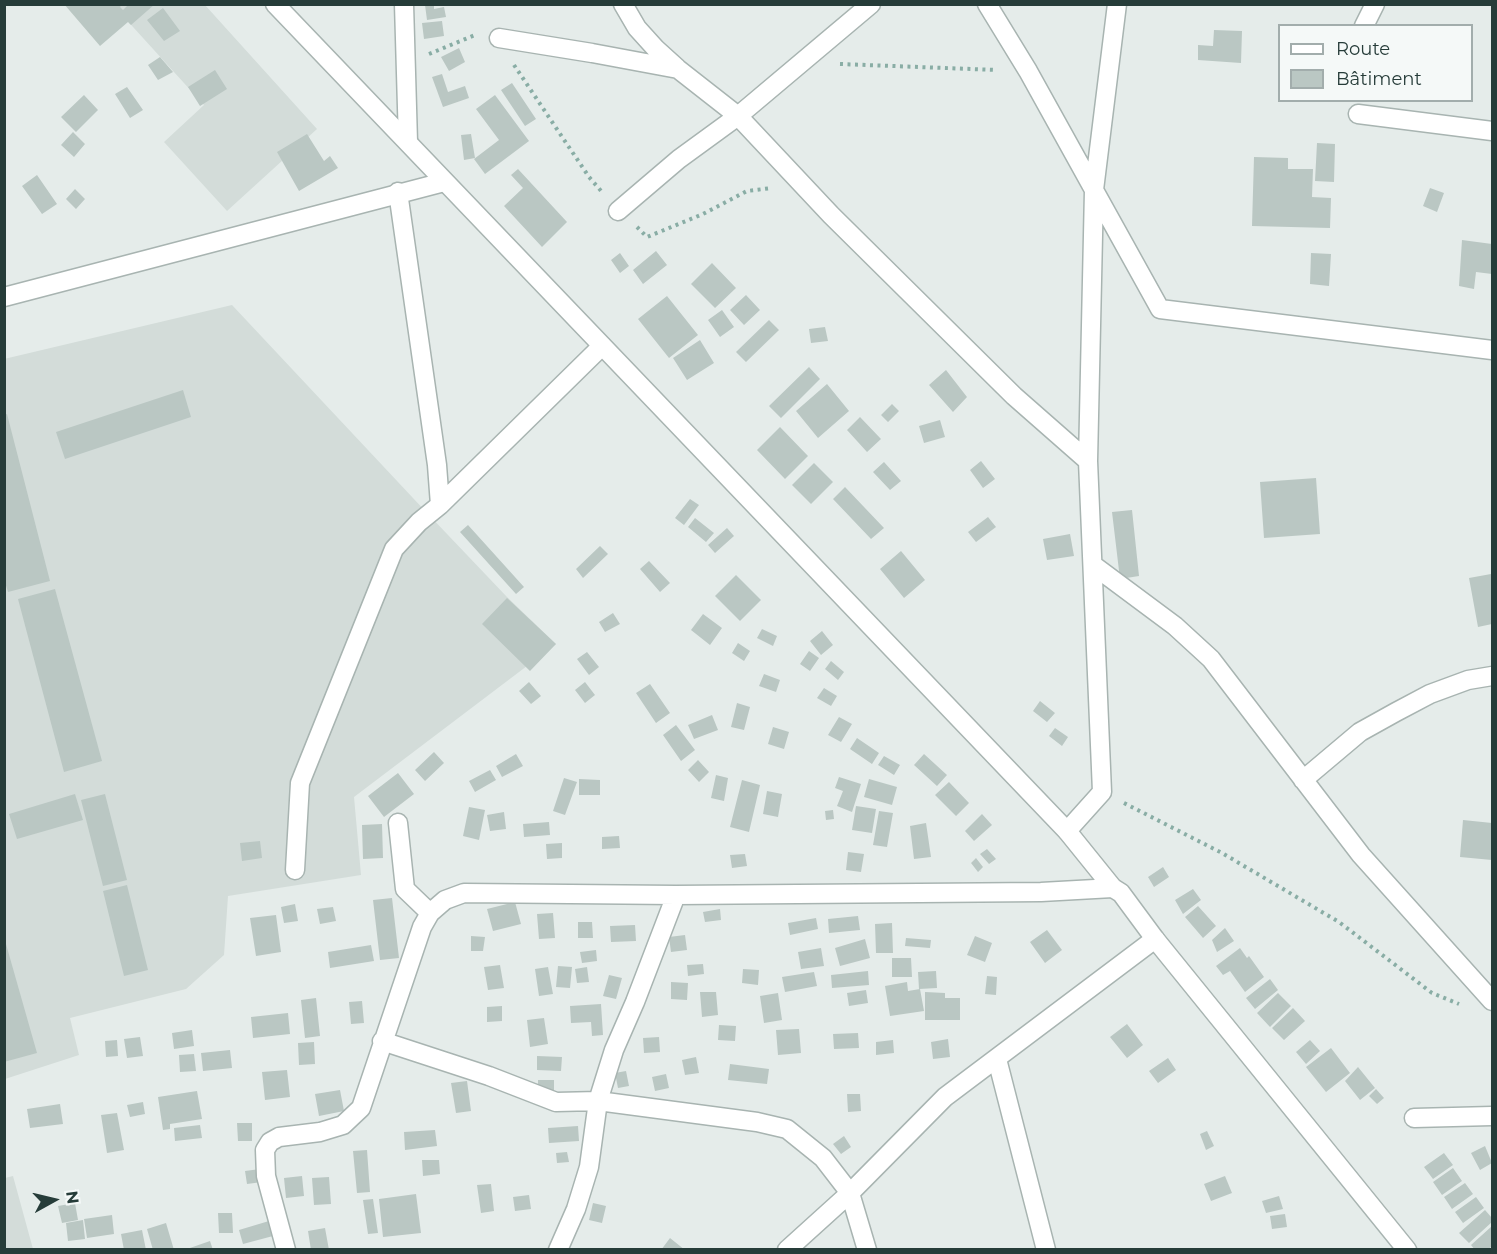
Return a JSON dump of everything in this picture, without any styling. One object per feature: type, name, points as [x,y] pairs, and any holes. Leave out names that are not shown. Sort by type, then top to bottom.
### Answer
[{"type":"street","points":[[275,4],[1067,831],[1113,888],[1121,893],[1155,939],[1407,1250]]},
{"type":"street","points":[[404,4],[408,142]]},
{"type":"street","points":[[623,4],[638,28],[656,49],[738,116],[802,185],[1014,396],[1088,461]]},
{"type":"street","points":[[618,211],[679,159],[738,116],[871,4]]},
{"type":"street","points":[[987,4],[1028,71],[1160,309],[1492,350]]},
{"type":"street","points":[[1067,831],[1102,792],[1088,461],[1094,190],[1117,4]]},
{"type":"street","points":[[1365,24],[1375,4]]},
{"type":"street","points":[[499,38],[678,69]]},
{"type":"street","points":[[1358,114],[1492,131]]},
{"type":"street","points":[[4,297],[398,192],[444,182]]},
{"type":"street","points":[[398,192],[437,465],[440,504]]},
{"type":"street","points":[[295,870],[300,783],[394,549],[419,522],[602,346]]},
{"type":"street","points":[[1093,565],[1175,626],[1211,659],[1361,855],[1492,1000]]},
{"type":"street","points":[[1303,780],[1360,732],[1396,712],[1430,694],[1459,683],[1492,676]]},
{"type":"street","points":[[398,822],[405,890],[430,913]]},
{"type":"street","points":[[286,1250],[266,1176],[265,1150],[270,1142],[279,1137],[320,1132],[343,1125],[361,1108],[422,927],[430,913],[445,900],[464,893],[676,895],[1041,892],[1113,888]]},
{"type":"street","points":[[558,1250],[576,1209],[589,1167],[598,1101],[614,1050],[676,895]]},
{"type":"street","points":[[787,1250],[850,1193],[945,1097],[1155,939]]},
{"type":"street","points":[[382,1041],[489,1076],[556,1102],[598,1101],[758,1122],[788,1129],[823,1158],[850,1193],[867,1250]]},
{"type":"street","points":[[997,1059],[1046,1250]]},
{"type":"street","points":[[1414,1118],[1492,1116]]},
{"type":"path","points":[[405,66],[478,34],[499,38],[511,61],[590,177],[618,211],[647,237],[702,214],[747,191],[802,185]]},
{"type":"path","points":[[806,60],[850,65],[1028,71]]},
{"type":"path","points":[[1102,792],[1222,853],[1339,922],[1432,993],[1462,1006]]},
{"type":"shaded area","points":[[113,5],[205,5],[317,129],[227,211],[164,142],[204,105]]},
{"type":"shaded area","points":[[232,305],[507,597],[556,644],[354,797],[361,875],[228,896],[224,955],[186,989],[70,1018],[79,1055],[5,1079],[4,359]]},
{"type":"shaded area","points":[[13,1176],[33,1249],[5,1249],[5,1178]]},
{"type":"building","points":[[64,4],[122,4],[120,7],[123,10],[129,4],[155,4],[131,25],[128,22],[100,46]]},
{"type":"building","points":[[434,4],[434,9],[444,7],[446,17],[427,20],[425,5]]},
{"type":"building","points":[[163,8],[180,31],[164,41],[147,20]]},
{"type":"building","points":[[442,21],[444,36],[424,39],[422,23]]},
{"type":"building","points":[[1214,30],[1242,31],[1241,63],[1198,60],[1198,45],[1213,46]]},
{"type":"building","points":[[459,48],[465,62],[449,71],[441,57]]},
{"type":"building","points":[[160,57],[173,72],[158,80],[148,65]]},
{"type":"building","points":[[215,70],[227,89],[200,106],[188,87]]},
{"type":"building","points":[[442,74],[448,92],[465,86],[469,98],[443,107],[432,77]]},
{"type":"building","points":[[512,83],[536,119],[525,126],[501,90]]},
{"type":"building","points":[[127,87],[143,110],[130,118],[115,94]]},
{"type":"building","points":[[84,95],[98,110],[76,132],[61,117]]},
{"type":"building","points":[[495,95],[529,141],[485,174],[474,159],[499,140],[476,109]]},
{"type":"building","points":[[73,132],[85,144],[74,157],[61,145]]},
{"type":"building","points":[[307,134],[324,161],[330,156],[338,168],[299,191],[277,152]]},
{"type":"building","points":[[471,134],[475,158],[464,160],[461,135]]},
{"type":"building","points":[[1317,143],[1335,144],[1334,182],[1315,181]]},
{"type":"building","points":[[1254,157],[1288,158],[1288,169],[1313,169],[1312,197],[1331,198],[1330,228],[1252,226]]},
{"type":"building","points":[[518,169],[567,222],[542,247],[504,206],[523,188],[511,175]]},
{"type":"building","points":[[37,175],[57,204],[42,214],[22,186]]},
{"type":"building","points":[[1430,188],[1444,193],[1437,212],[1423,206]]},
{"type":"building","points":[[75,189],[85,199],[76,209],[66,199]]},
{"type":"building","points":[[1462,240],[1492,244],[1492,274],[1476,272],[1474,289],[1459,286]]},
{"type":"building","points":[[656,251],[667,265],[643,284],[633,270]]},
{"type":"building","points":[[620,253],[629,266],[620,273],[611,260]]},
{"type":"building","points":[[1311,253],[1331,254],[1329,286],[1310,284]]},
{"type":"building","points":[[712,263],[736,288],[715,308],[691,284]]},
{"type":"building","points":[[746,295],[760,310],[744,325],[730,310]]},
{"type":"building","points":[[667,296],[698,335],[669,358],[638,319]]},
{"type":"building","points":[[722,310],[734,327],[720,337],[708,320]]},
{"type":"building","points":[[769,320],[779,330],[746,362],[736,352]]},
{"type":"building","points":[[825,327],[828,341],[811,343],[809,329]]},
{"type":"building","points":[[700,340],[714,363],[687,380],[673,358]]},
{"type":"building","points":[[809,367],[820,379],[781,418],[769,406]]},
{"type":"building","points":[[946,370],[967,397],[953,412],[929,385]]},
{"type":"building","points":[[827,384],[849,411],[818,438],[796,411]]},
{"type":"building","points":[[183,390],[191,417],[65,459],[56,432]]},
{"type":"building","points":[[892,404],[899,411],[888,422],[881,415]]},
{"type":"building","points":[[7,414],[50,581],[8,592],[4,579],[4,415]]},
{"type":"building","points":[[860,417],[881,439],[867,452],[847,430]]},
{"type":"building","points":[[940,420],[945,437],[924,443],[919,426]]},
{"type":"building","points":[[780,427],[808,456],[785,479],[757,450]]},
{"type":"building","points":[[981,461],[995,479],[983,488],[970,470]]},
{"type":"building","points":[[884,462],[901,481],[890,490],[873,472]]},
{"type":"building","points":[[814,463],[833,482],[811,504],[792,485]]},
{"type":"building","points":[[1316,478],[1320,534],[1264,538],[1260,482]]},
{"type":"building","points":[[845,487],[884,528],[871,539],[833,499]]},
{"type":"building","points":[[690,499],[699,505],[684,525],[675,518]]},
{"type":"building","points":[[1132,510],[1139,576],[1120,579],[1112,512]]},
{"type":"building","points":[[988,517],[996,527],[976,542],[968,532]]},
{"type":"building","points":[[695,518],[714,533],[706,542],[688,527]]},
{"type":"building","points":[[468,525],[524,587],[516,594],[460,532]]},
{"type":"building","points":[[727,528],[734,536],[715,553],[708,545]]},
{"type":"building","points":[[1070,534],[1074,556],[1047,560],[1043,539]]},
{"type":"building","points":[[600,546],[608,554],[583,578],[576,569]]},
{"type":"building","points":[[901,551],[925,580],[904,598],[880,569]]},
{"type":"building","points":[[649,561],[670,583],[660,592],[640,569]]},
{"type":"building","points":[[1491,574],[1492,624],[1478,627],[1469,578]]},
{"type":"building","points":[[736,575],[761,600],[740,621],[715,596]]},
{"type":"building","points":[[55,589],[102,761],[64,772],[18,599]]},
{"type":"building","points":[[507,598],[556,644],[530,671],[482,624]]},
{"type":"building","points":[[613,613],[620,624],[605,632],[599,622]]},
{"type":"building","points":[[703,614],[722,628],[710,645],[691,630]]},
{"type":"building","points":[[762,629],[777,636],[773,646],[757,638]]},
{"type":"building","points":[[822,631],[833,645],[821,655],[810,641]]},
{"type":"building","points":[[738,643],[750,651],[744,661],[732,653]]},
{"type":"building","points":[[809,651],[819,658],[810,671],[800,664]]},
{"type":"building","points":[[587,652],[599,667],[589,675],[577,659]]},
{"type":"building","points":[[831,661],[844,672],[838,680],[825,669]]},
{"type":"building","points":[[764,674],[780,680],[776,692],[759,686]]},
{"type":"building","points":[[529,682],[541,696],[531,704],[519,691]]},
{"type":"building","points":[[585,682],[595,695],[585,703],[575,690]]},
{"type":"building","points":[[650,684],[670,713],[656,723],[636,693]]},
{"type":"building","points":[[824,688],[837,696],[831,706],[817,698]]},
{"type":"building","points":[[1040,701],[1055,713],[1047,722],[1033,711]]},
{"type":"building","points":[[737,703],[750,707],[744,730],[731,727]]},
{"type":"building","points":[[712,715],[718,730],[694,739],[688,725]]},
{"type":"building","points":[[839,717],[852,724],[841,742],[828,735]]},
{"type":"building","points":[[676,725],[695,750],[681,761],[663,735]]},
{"type":"building","points":[[773,727],[789,732],[784,749],[768,744]]},
{"type":"building","points":[[1055,728],[1068,737],[1062,746],[1049,736]]},
{"type":"building","points":[[857,738],[879,753],[872,764],[850,749]]},
{"type":"building","points":[[434,752],[444,763],[425,781],[415,770]]},
{"type":"building","points":[[516,754],[523,766],[502,777],[496,766]]},
{"type":"building","points":[[924,754],[947,775],[937,786],[914,765]]},
{"type":"building","points":[[884,756],[900,765],[894,775],[878,765]]},
{"type":"building","points":[[698,760],[709,772],[699,782],[688,770]]},
{"type":"building","points":[[490,770],[496,780],[475,792],[469,781]]},
{"type":"building","points":[[398,773],[414,794],[384,817],[368,796]]},
{"type":"building","points":[[716,775],[728,778],[724,801],[711,798]]},
{"type":"building","points":[[839,777],[861,784],[852,812],[837,806],[843,791],[835,788]]},
{"type":"building","points":[[564,778],[577,782],[565,815],[553,811]]},
{"type":"building","points":[[579,779],[600,780],[600,795],[579,795]]},
{"type":"building","points":[[869,779],[897,787],[892,805],[864,797]]},
{"type":"building","points":[[742,780],[760,785],[749,832],[730,827]]},
{"type":"building","points":[[949,782],[969,803],[956,816],[935,795]]},
{"type":"building","points":[[767,791],[782,794],[778,817],[763,814]]},
{"type":"building","points":[[75,794],[83,820],[17,839],[9,814]]},
{"type":"building","points":[[105,794],[127,880],[103,886],[81,800]]},
{"type":"building","points":[[856,806],[876,809],[872,833],[852,830]]},
{"type":"building","points":[[469,807],[485,810],[479,840],[463,836]]},
{"type":"building","points":[[833,810],[834,819],[826,820],[825,811]]},
{"type":"building","points":[[879,811],[893,813],[887,847],[873,845]]},
{"type":"building","points":[[504,812],[506,829],[490,831],[487,815]]},
{"type":"building","points":[[982,814],[992,825],[974,841],[965,831]]},
{"type":"building","points":[[1463,820],[1492,823],[1492,860],[1460,857]]},
{"type":"building","points":[[549,822],[550,835],[524,837],[523,824]]},
{"type":"building","points":[[926,823],[931,857],[914,859],[910,826]]},
{"type":"building","points":[[382,824],[383,858],[363,859],[362,825]]},
{"type":"building","points":[[619,836],[620,848],[602,849],[602,837]]},
{"type":"building","points":[[260,841],[262,858],[242,861],[240,843]]},
{"type":"building","points":[[562,843],[562,858],[547,859],[546,844]]},
{"type":"building","points":[[987,849],[996,859],[989,864],[980,854]]},
{"type":"building","points":[[848,852],[864,854],[861,872],[846,870]]},
{"type":"building","points":[[745,854],[747,866],[732,868],[730,855]]},
{"type":"building","points":[[976,858],[983,867],[978,872],[971,863]]},
{"type":"building","points":[[1163,867],[1169,877],[1154,887],[1148,877]]},
{"type":"building","points":[[127,885],[148,970],[124,976],[103,891]]},
{"type":"building","points":[[1193,889],[1201,900],[1183,914],[1175,900]]},
{"type":"building","points":[[392,898],[399,958],[380,960],[373,900]]},
{"type":"building","points":[[515,902],[521,924],[493,931],[487,909]]},
{"type":"building","points":[[295,904],[298,921],[284,923],[281,907]]},
{"type":"building","points":[[1198,906],[1216,926],[1203,938],[1185,917]]},
{"type":"building","points":[[333,907],[336,921],[320,924],[317,909]]},
{"type":"building","points":[[720,909],[721,920],[705,922],[703,912]]},
{"type":"building","points":[[553,913],[555,938],[539,939],[537,914]]},
{"type":"building","points":[[276,915],[281,952],[256,956],[250,918]]},
{"type":"building","points":[[858,916],[860,930],[829,933],[828,919]]},
{"type":"building","points":[[816,918],[818,929],[790,935],[788,923]]},
{"type":"building","points":[[578,922],[592,922],[593,938],[578,938]]},
{"type":"building","points":[[892,923],[893,953],[876,953],[875,924]]},
{"type":"building","points":[[635,925],[636,941],[611,942],[610,926]]},
{"type":"building","points":[[1225,928],[1234,941],[1217,952],[1212,940]]},
{"type":"building","points":[[1047,930],[1062,950],[1045,963],[1030,942]]},
{"type":"building","points":[[685,935],[687,950],[671,952],[669,937]]},
{"type":"building","points":[[471,936],[485,937],[483,951],[471,951]]},
{"type":"building","points":[[975,936],[992,943],[985,962],[967,955]]},
{"type":"building","points":[[4,937],[37,1053],[4,1062]]},
{"type":"building","points":[[906,938],[931,940],[930,948],[905,946]]},
{"type":"building","points":[[865,939],[870,958],[840,966],[835,948]]},
{"type":"building","points":[[371,945],[374,961],[330,968],[328,952]]},
{"type":"building","points":[[821,948],[824,966],[801,969],[798,952]]},
{"type":"building","points":[[1240,948],[1247,958],[1249,956],[1264,977],[1245,992],[1230,971],[1223,975],[1216,966]]},
{"type":"building","points":[[596,950],[597,961],[582,963],[580,952]]},
{"type":"building","points":[[892,958],[911,958],[912,977],[892,977]]},
{"type":"building","points":[[703,964],[704,974],[688,976],[687,965]]},
{"type":"building","points":[[500,965],[504,988],[488,990],[484,967]]},
{"type":"building","points":[[558,966],[572,967],[570,988],[556,987]]},
{"type":"building","points":[[548,967],[553,994],[539,996],[535,969]]},
{"type":"building","points":[[587,967],[589,982],[577,983],[575,969]]},
{"type":"building","points":[[743,969],[759,970],[758,985],[742,983]]},
{"type":"building","points":[[868,971],[869,985],[832,988],[831,975]]},
{"type":"building","points":[[936,971],[937,988],[919,989],[918,972]]},
{"type":"building","points":[[814,972],[817,986],[785,992],[782,977]]},
{"type":"building","points":[[609,975],[622,978],[616,999],[603,996]]},
{"type":"building","points":[[987,976],[997,977],[996,995],[985,994]]},
{"type":"building","points":[[1270,979],[1278,990],[1255,1009],[1246,998]]},
{"type":"building","points":[[671,982],[688,983],[687,1000],[671,999]]},
{"type":"building","points":[[907,982],[908,991],[920,989],[924,1011],[890,1016],[885,986]]},
{"type":"building","points":[[866,990],[868,1003],[849,1006],[847,993]]},
{"type":"building","points":[[700,992],[716,992],[718,1015],[702,1017]]},
{"type":"building","points":[[925,992],[945,993],[945,998],[960,998],[960,1020],[925,1020]]},
{"type":"building","points":[[778,993],[782,1020],[764,1023],[760,996]]},
{"type":"building","points":[[1278,993],[1291,1006],[1270,1027],[1257,1013]]},
{"type":"building","points":[[316,998],[320,1036],[305,1038],[301,1000]]},
{"type":"building","points":[[362,1001],[364,1023],[351,1024],[349,1002]]},
{"type":"building","points":[[601,1004],[603,1035],[592,1036],[591,1022],[571,1023],[570,1006]]},
{"type":"building","points":[[502,1006],[502,1021],[487,1022],[487,1007]]},
{"type":"building","points":[[1293,1008],[1305,1021],[1284,1040],[1272,1028]]},
{"type":"building","points":[[288,1013],[290,1034],[253,1038],[251,1017]]},
{"type":"building","points":[[544,1018],[548,1044],[530,1047],[527,1020]]},
{"type":"building","points":[[1127,1024],[1143,1045],[1127,1058],[1110,1037]]},
{"type":"building","points":[[719,1025],[736,1026],[735,1041],[718,1040]]},
{"type":"building","points":[[799,1029],[801,1053],[778,1055],[776,1030]]},
{"type":"building","points":[[192,1030],[194,1046],[174,1049],[172,1033]]},
{"type":"building","points":[[858,1033],[859,1048],[834,1049],[833,1034]]},
{"type":"building","points":[[140,1037],[143,1056],[127,1058],[124,1039]]},
{"type":"building","points":[[659,1037],[660,1052],[644,1053],[643,1038]]},
{"type":"building","points":[[948,1039],[950,1057],[933,1059],[931,1042]]},
{"type":"building","points":[[117,1040],[118,1056],[106,1057],[105,1041]]},
{"type":"building","points":[[893,1040],[894,1053],[876,1055],[876,1042]]},
{"type":"building","points":[[1310,1040],[1320,1051],[1306,1064],[1296,1052]]},
{"type":"building","points":[[314,1042],[315,1064],[299,1065],[298,1043]]},
{"type":"building","points":[[1331,1048],[1350,1073],[1326,1092],[1306,1067]]},
{"type":"building","points":[[230,1050],[232,1068],[203,1071],[201,1053]]},
{"type":"building","points":[[194,1054],[196,1071],[180,1072],[179,1055]]},
{"type":"building","points":[[537,1056],[562,1057],[561,1071],[537,1070]]},
{"type":"building","points":[[696,1057],[699,1073],[685,1075],[682,1060]]},
{"type":"building","points":[[1168,1058],[1176,1070],[1158,1083],[1149,1071]]},
{"type":"building","points":[[730,1064],[769,1069],[767,1084],[728,1080]]},
{"type":"building","points":[[1358,1067],[1375,1088],[1360,1100],[1345,1081]]},
{"type":"building","points":[[287,1070],[290,1097],[265,1100],[262,1072]]},
{"type":"building","points":[[626,1071],[629,1086],[618,1088],[615,1073]]},
{"type":"building","points":[[666,1074],[669,1088],[655,1091],[652,1077]]},
{"type":"building","points":[[538,1080],[554,1080],[554,1092],[538,1091]]},
{"type":"building","points":[[467,1081],[471,1111],[456,1113],[451,1083]]},
{"type":"building","points":[[1376,1089],[1384,1098],[1377,1104],[1369,1096]]},
{"type":"building","points":[[340,1090],[344,1111],[319,1116],[315,1094]]},
{"type":"building","points":[[197,1091],[202,1119],[170,1124],[170,1129],[163,1130],[158,1097]]},
{"type":"building","points":[[847,1094],[860,1094],[861,1111],[848,1112]]},
{"type":"building","points":[[143,1102],[145,1114],[130,1117],[127,1105]]},
{"type":"building","points":[[60,1104],[63,1124],[30,1128],[27,1109]]},
{"type":"building","points":[[117,1113],[124,1150],[107,1153],[101,1115]]},
{"type":"building","points":[[237,1123],[252,1123],[252,1141],[238,1141]]},
{"type":"building","points":[[200,1125],[202,1138],[175,1141],[174,1128]]},
{"type":"building","points":[[578,1126],[579,1141],[549,1143],[548,1128]]},
{"type":"building","points":[[435,1130],[437,1146],[405,1150],[404,1132]]},
{"type":"building","points":[[1207,1131],[1214,1146],[1206,1150],[1200,1134]]},
{"type":"building","points":[[844,1136],[851,1147],[841,1154],[833,1144]]},
{"type":"building","points":[[1485,1146],[1492,1163],[1480,1170],[1471,1153]]},
{"type":"building","points":[[367,1150],[370,1192],[357,1193],[353,1151]]},
{"type":"building","points":[[567,1152],[569,1162],[557,1163],[556,1153]]},
{"type":"building","points":[[1444,1153],[1453,1165],[1433,1179],[1424,1167]]},
{"type":"building","points":[[422,1160],[439,1160],[440,1174],[423,1176]]},
{"type":"building","points":[[1453,1168],[1462,1181],[1442,1195],[1433,1182]]},
{"type":"building","points":[[260,1169],[262,1182],[247,1184],[245,1171]]},
{"type":"building","points":[[302,1176],[304,1196],[286,1198],[284,1178]]},
{"type":"building","points":[[1225,1176],[1232,1193],[1211,1201],[1204,1184]]},
{"type":"building","points":[[329,1177],[331,1204],[314,1205],[312,1178]]},
{"type":"building","points":[[1465,1183],[1473,1194],[1452,1209],[1444,1197]]},
{"type":"building","points":[[491,1184],[494,1211],[481,1213],[477,1185]]},
{"type":"building","points":[[416,1194],[421,1233],[383,1237],[379,1199]]},
{"type":"building","points":[[529,1195],[531,1209],[515,1211],[513,1197]]},
{"type":"building","points":[[1279,1196],[1283,1209],[1266,1213],[1262,1201]]},
{"type":"building","points":[[1476,1197],[1484,1208],[1463,1223],[1455,1212]]},
{"type":"building","points":[[373,1199],[378,1233],[368,1234],[363,1200]]},
{"type":"building","points":[[75,1203],[78,1220],[62,1223],[58,1206]]},
{"type":"building","points":[[593,1203],[606,1206],[602,1223],[589,1220]]},
{"type":"building","points":[[1485,1210],[1492,1218],[1492,1222],[1469,1243],[1459,1233]]},
{"type":"building","points":[[218,1213],[232,1213],[233,1233],[219,1233]]},
{"type":"building","points":[[1285,1214],[1287,1227],[1272,1229],[1270,1216]]},
{"type":"building","points":[[112,1215],[114,1234],[87,1238],[84,1219]]},
{"type":"building","points":[[83,1220],[85,1239],[68,1241],[66,1223]]},
{"type":"building","points":[[269,1221],[273,1236],[243,1244],[239,1230]]},
{"type":"building","points":[[166,1223],[174,1250],[153,1250],[147,1229]]},
{"type":"building","points":[[1492,1226],[1492,1246],[1488,1250],[1475,1250],[1471,1245]]},
{"type":"building","points":[[325,1228],[329,1250],[311,1250],[308,1231]]},
{"type":"building","points":[[142,1230],[146,1250],[124,1250],[121,1234]]},
{"type":"building","points":[[670,1238],[685,1250],[661,1250]]},
{"type":"building","points":[[210,1241],[213,1250],[187,1250],[187,1249]]}]
